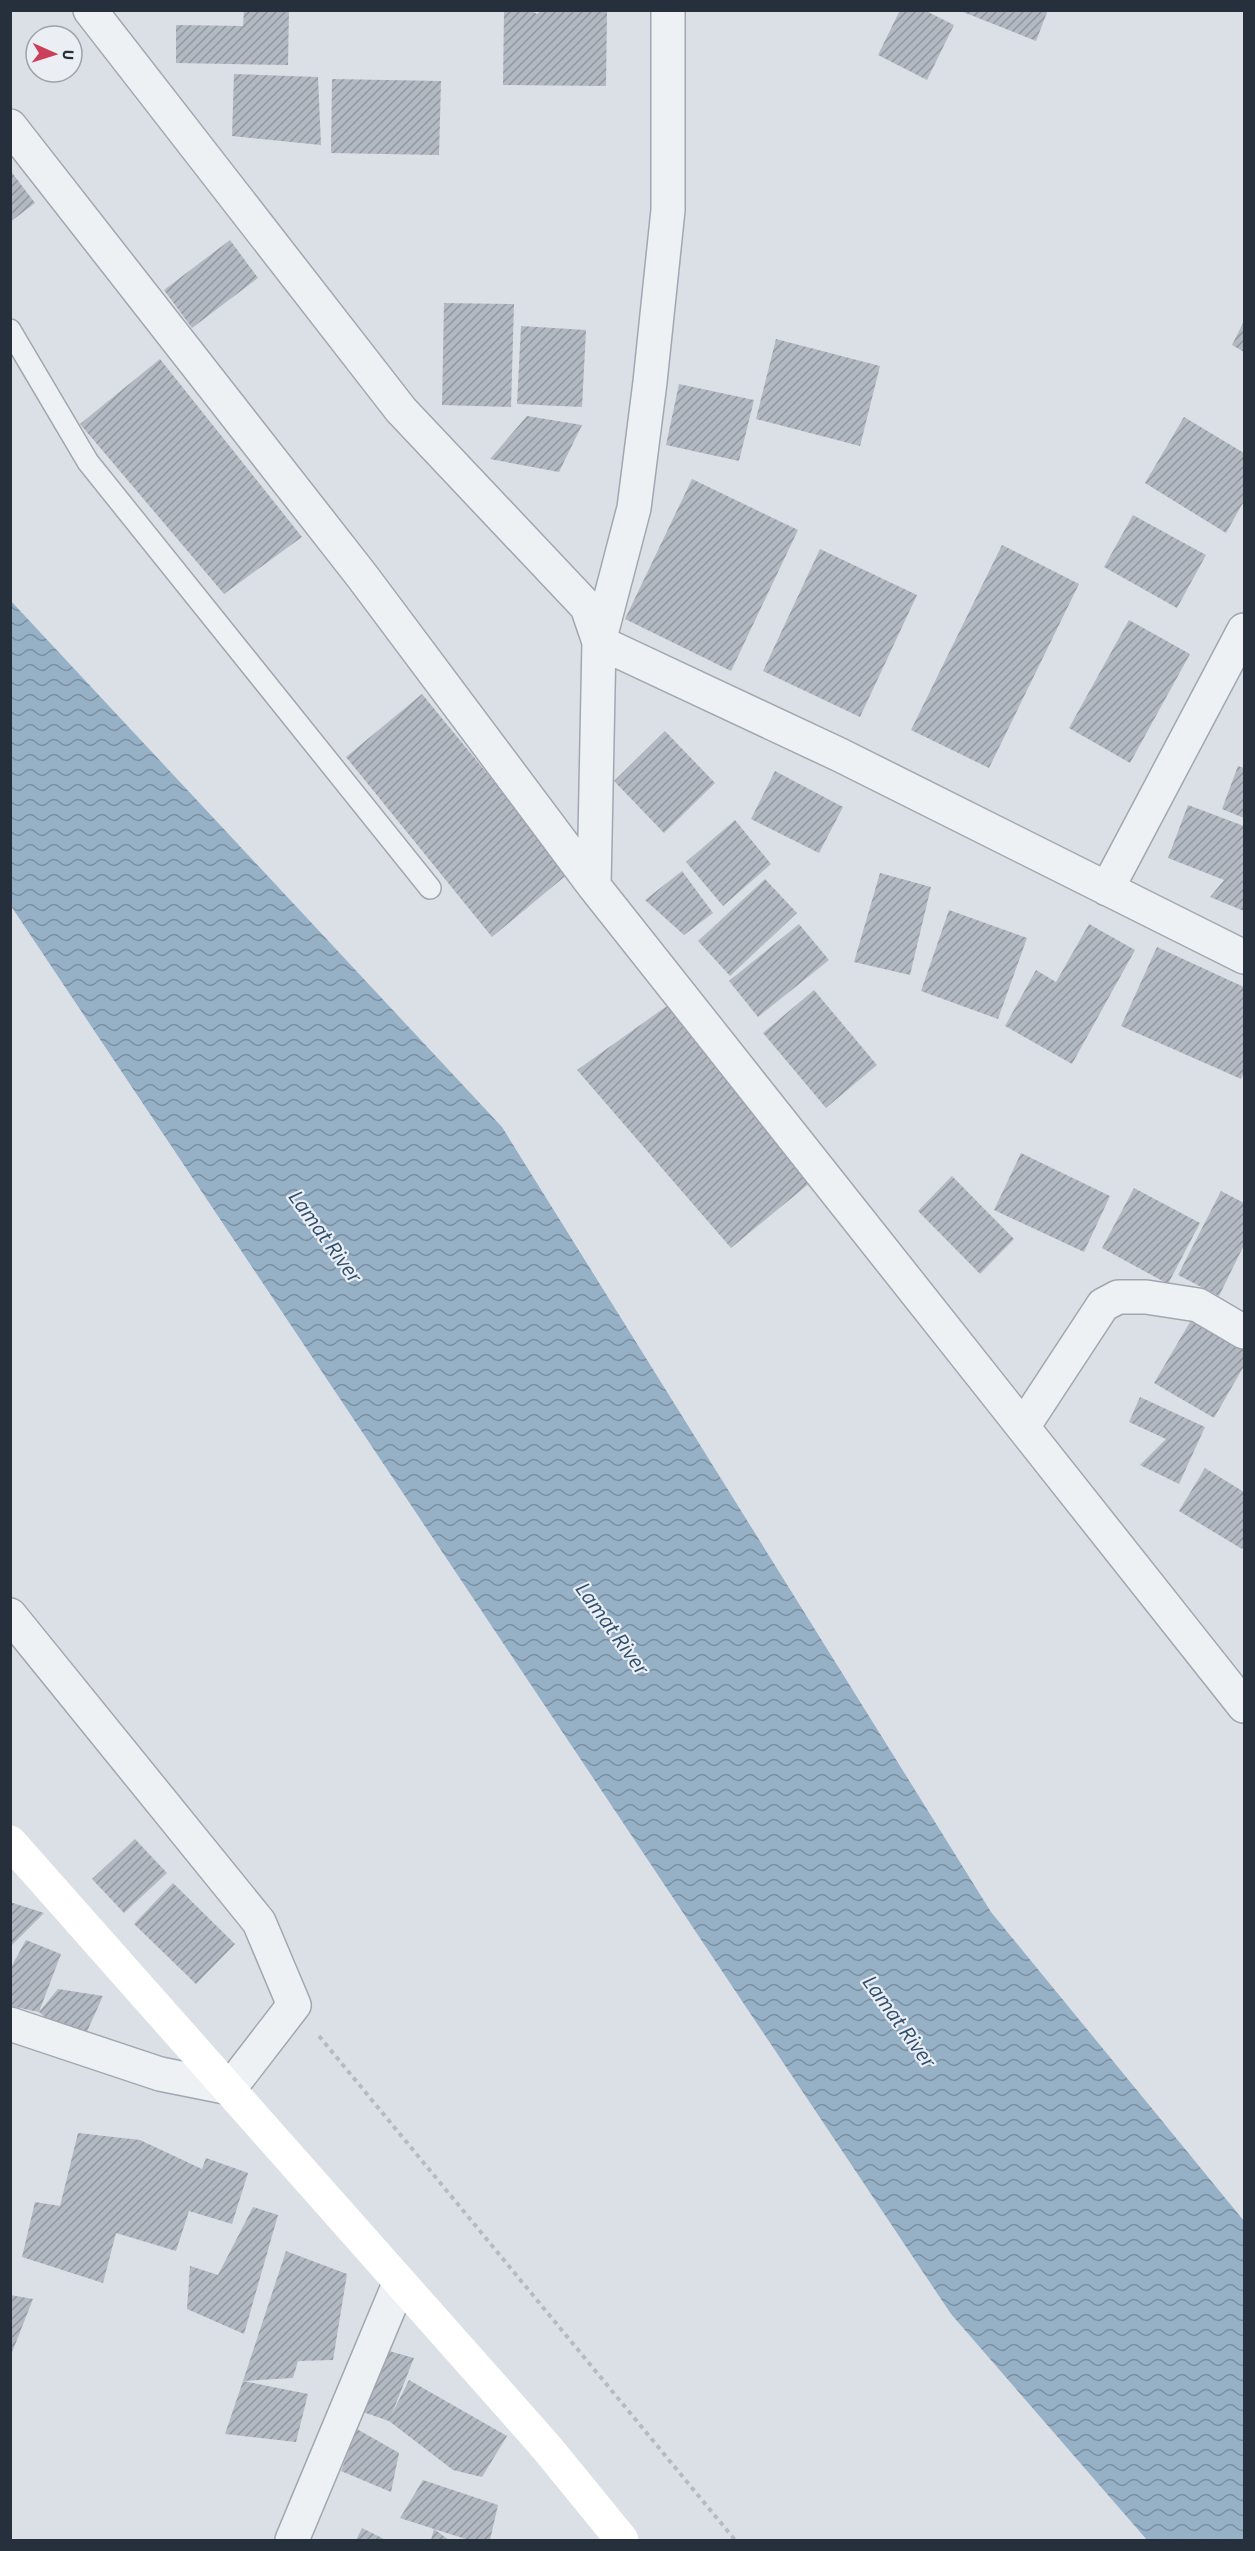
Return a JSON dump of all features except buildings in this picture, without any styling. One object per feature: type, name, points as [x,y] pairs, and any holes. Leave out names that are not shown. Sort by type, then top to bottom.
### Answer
[{"type":"street","points":[[90,10],[401,410],[587,607],[599,642],[840,755],[1245,957]]},
{"type":"street","points":[[594,886],[599,642],[634,508],[668,210],[668,10]]},
{"type":"street","points":[[10,126],[362,576],[594,886],[1245,1706]]},
{"type":"street","points":[[1107,889],[1245,630]]},
{"type":"street","points":[[1023,1427],[1103,1305],[1118,1297],[1146,1296],[1198,1305],[1245,1332]]},
{"type":"street","points":[[10,1616],[259,1922],[294,2005],[230,2088]]},
{"type":"street","points":[[10,1842],[230,2088],[399,2284],[547,2448],[622,2541]]},
{"type":"street","points":[[10,2024],[160,2074],[230,2088]]},
{"type":"street","points":[[292,2541],[399,2284]]},
{"type":"lane","points":[[10,330],[88,462],[430,888]]},
{"type":"path","points":[[294,2005],[735,2541]]},
{"type":"water","name":"Lamat River","points":[[10,600],[502,1127],[991,1912],[1244,2221],[1244,2540],[1147,2540],[951,2314],[11,906]]}]
